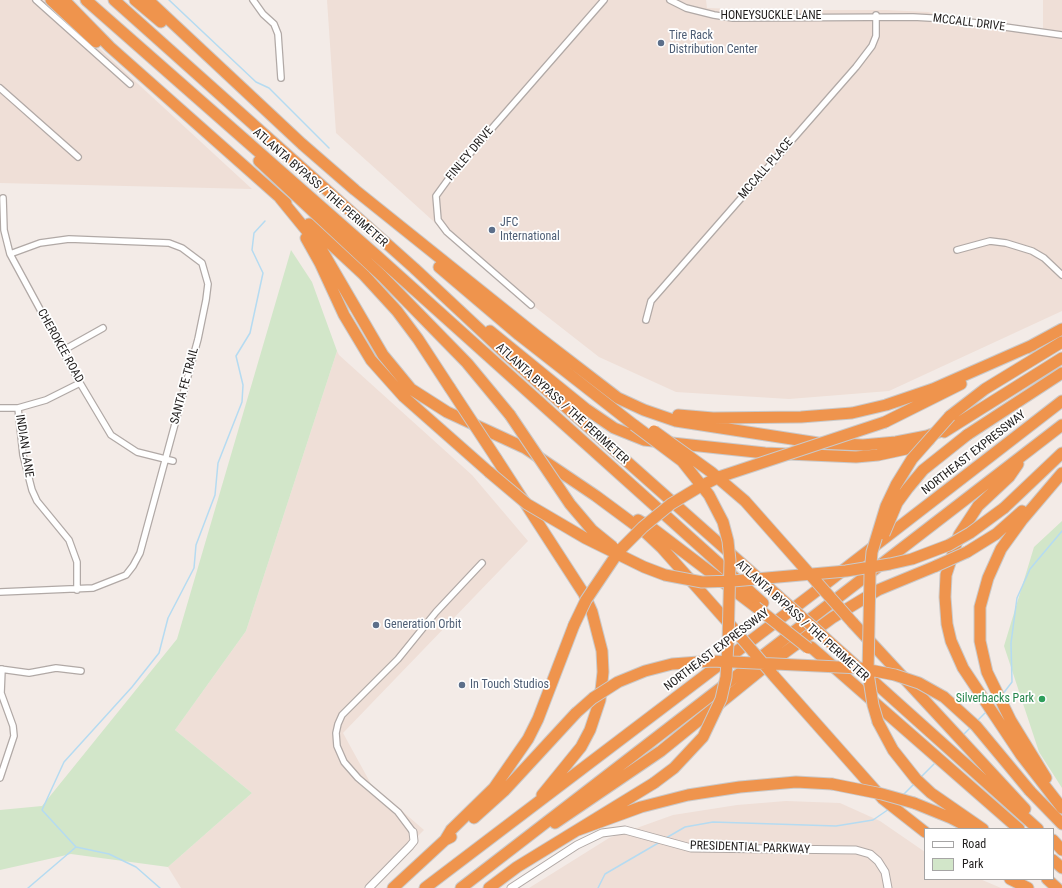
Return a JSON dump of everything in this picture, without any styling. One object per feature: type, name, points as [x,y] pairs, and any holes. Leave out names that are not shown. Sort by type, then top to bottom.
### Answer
[{"type":"highway","points":[[51,0],[111,56],[143,75]]},
{"type":"highway","points":[[64,0],[110,47],[258,178],[364,275],[396,310],[418,339],[584,594],[598,631],[602,651],[603,672],[600,700],[590,730],[581,747],[551,783],[536,804]]},
{"type":"highway","name":"ATLANTA BYPASS / THE PERIMETER","points":[[86,0],[565,424],[760,605],[1018,828]]},
{"type":"highway","name":"ATLANTA BYPASS / THE PERIMETER","points":[[114,0],[414,268],[506,354],[824,636],[1037,828]]},
{"type":"highway","points":[[135,0],[252,98]]},
{"type":"highway","points":[[148,0],[252,98],[355,190],[412,244],[519,335],[637,423],[711,472],[745,501],[853,623],[962,739],[1042,828]]},
{"type":"highway","points":[[212,111],[269,171],[409,303],[487,385],[510,415],[570,504],[592,530],[628,559]]},
{"type":"highway","points":[[258,178],[284,208],[311,246],[344,315],[372,360],[404,397],[520,499],[585,538],[665,575],[702,582],[733,582],[868,568],[912,558],[949,545],[970,533],[1004,508],[1062,453]]},
{"type":"highway","points":[[355,190],[530,330],[618,398],[644,410],[670,420],[700,426],[818,443],[863,445],[896,442],[928,436],[950,428]]},
{"type":"highway","points":[[280,198],[320,247],[383,355],[411,389],[447,412],[525,448],[596,496],[646,533],[662,548],[883,799],[924,831]]},
{"type":"highway","points":[[414,268],[586,409],[614,428],[644,440],[765,453],[856,457],[878,455],[915,447],[933,438],[1062,358]]},
{"type":"highway","points":[[445,840],[451,830],[494,788],[528,739],[538,719],[574,625],[596,583],[619,551],[643,526],[671,504],[701,486],[720,477],[885,422],[931,400],[1062,329]]},
{"type":"highway","points":[[982,828],[918,781],[903,764],[882,731],[873,705],[868,673],[872,552],[886,506],[912,459],[950,416],[985,389],[1062,342]]},
{"type":"highway","points":[[594,379],[649,408],[682,416],[801,417],[837,414],[886,405],[911,397],[1033,345]]},
{"type":"highway","points":[[869,628],[876,562],[887,524],[897,503],[923,470],[967,435],[1062,373]]},
{"type":"highway","name":"NORTHEAST EXPRESSWAY","points":[[425,888],[1062,401]]},
{"type":"highway","points":[[489,888],[517,867],[654,783],[674,768],[703,737],[720,699],[726,677],[730,561],[723,522],[709,495],[682,461],[637,423]]},
{"type":"highway","points":[[461,888],[1062,425]]},
{"type":"highway","points":[[1027,453],[1008,477],[978,506],[959,535],[946,576],[945,597],[947,624],[951,641],[962,668],[1021,755],[1062,808]]},
{"type":"highway","points":[[532,833],[560,821],[661,751],[761,670],[832,618],[878,590],[967,552],[996,534],[1013,519],[1062,466]]},
{"type":"highway","points":[[1062,473],[1022,520],[1001,549],[988,578],[980,607],[980,641],[987,672],[1011,721],[1044,775],[1062,800]]},
{"type":"highway","points":[[596,496],[652,528],[760,605]]},
{"type":"highway","points":[[393,888],[445,840],[458,833],[504,791],[576,713],[593,698],[618,682],[645,671],[672,664],[712,662],[860,668],[895,675],[919,683],[944,697],[976,726],[1030,791],[1062,824]]},
{"type":"highway","points":[[578,830],[641,807],[688,795],[740,787],[796,782],[832,784],[882,794],[914,803],[951,818],[970,828]]},
{"type":"highway","points":[[1054,842],[1062,850]]},
{"type":"highway","points":[[1054,861],[1062,868]]},
{"type":"highway","points":[[1012,880],[1028,888]]},
{"type":"highway","points":[[1048,880],[1057,888]]},
{"type":"street","points":[[36,0],[130,84]]},
{"type":"street","points":[[253,0],[263,14],[274,24],[278,34],[281,78]]},
{"type":"street","name":"FINLEY DRIVE","points":[[531,305],[447,232],[438,220],[436,196],[458,168],[604,0]]},
{"type":"street","name":"HONEYSUCKLE LANE","points":[[670,0],[686,8],[733,18],[876,15]]},
{"type":"street","name":"MCCALL DRIVE","points":[[876,15],[948,19],[1062,35]]},
{"type":"street","name":"MCCALL PLACE","points":[[646,320],[651,301],[856,67],[872,46],[876,36],[876,15]]},
{"type":"street","points":[[0,88],[78,157]]},
{"type":"street","name":"CHEROKEE ROAD","points":[[3,198],[4,230],[10,254],[62,352],[112,435],[137,452],[173,461]]},
{"type":"street","name":"SANTA FE TRAIL","points":[[0,592],[77,590],[93,588],[126,575],[133,566],[140,553],[198,339],[208,284],[202,263],[182,248],[169,243],[69,238],[53,240],[10,254]]},
{"type":"street","points":[[957,250],[990,242],[1006,243],[1032,251],[1044,258],[1062,275]]},
{"type":"street","points":[[62,352],[103,328]]},
{"type":"street","points":[[0,408],[18,408],[46,400],[80,383]]},
{"type":"street","name":"INDIAN LANE","points":[[18,408],[23,455],[32,490],[37,501],[69,540],[77,562],[77,590]]},
{"type":"street","points":[[370,888],[414,841],[413,832],[398,812],[358,778],[344,762],[337,746],[338,724],[342,715],[398,659],[436,612],[482,563]]},
{"type":"street","points":[[0,778],[14,736],[13,726],[1,693],[1,669],[29,673],[56,668],[82,671]]},
{"type":"street","name":"PRESIDENTIAL PARKWAY","points":[[511,888],[565,851],[602,833],[625,830],[652,836],[677,844],[705,849],[856,850],[870,854],[878,861],[885,872],[888,888]]},
{"type":"shaded area","points":[[0,0],[47,0],[252,189],[0,183]]},
{"type":"shaded area","points":[[327,0],[706,0],[707,8],[767,10],[886,10],[928,12],[959,21],[1043,29],[1043,0],[1062,0],[1062,311],[889,391],[789,399],[676,392],[599,357],[485,268],[336,133]]},
{"type":"shaded area","points":[[337,351],[339,355],[472,475],[528,541],[343,733],[371,784],[424,830],[366,888],[181,888],[168,867],[252,793],[175,730],[246,631]]},
{"type":"shaded area","points":[[786,801],[840,803],[880,821],[924,851],[924,880],[982,880],[1001,888],[529,888],[609,838],[673,815],[737,805]]},
{"type":"green space","points":[[291,250],[312,282],[337,351],[246,631],[175,730],[252,793],[168,867],[71,854],[0,870],[0,810],[42,806],[177,639]]},
{"type":"green space","name":"Silverbacks Park","points":[[1062,521],[1062,788],[1039,752],[1004,646],[1034,547]]},
{"type":"waterway","points":[[169,0],[256,82],[269,88],[329,148]]},
{"type":"waterway","points":[[160,888],[136,867],[109,854],[76,847],[42,810],[64,762],[132,687],[159,653],[168,618],[194,568],[196,545],[215,495],[218,463],[242,402],[243,385],[236,356],[250,333],[263,273],[252,250],[254,233],[265,221]]},
{"type":"waterway","points":[[1002,695],[1012,682],[1011,643],[1017,598],[1030,569],[1062,531]]},
{"type":"waterway","points":[[977,721],[985,713]]},
{"type":"waterway","points":[[963,735],[971,727]]},
{"type":"waterway","points":[[921,777],[934,764]]},
{"type":"waterway","points":[[903,795],[914,784]]},
{"type":"waterway","points":[[666,838],[685,827],[713,822],[836,826],[873,820],[889,809]]},
{"type":"waterway","points":[[598,888],[605,874],[660,842]]},
{"type":"waterway","points":[[28,888],[76,847]]},
{"type":"place","name":"Tire Rack Distribution Center","points":[[661,43]]},
{"type":"place","name":"JFC International","points":[[492,230]]},
{"type":"place","name":"Generation Orbit","points":[[376,625]]},
{"type":"place","name":"In Touch Studios","points":[[462,685]]},
{"type":"place","name":"Silverbacks Park","points":[[1042,699]]}]
